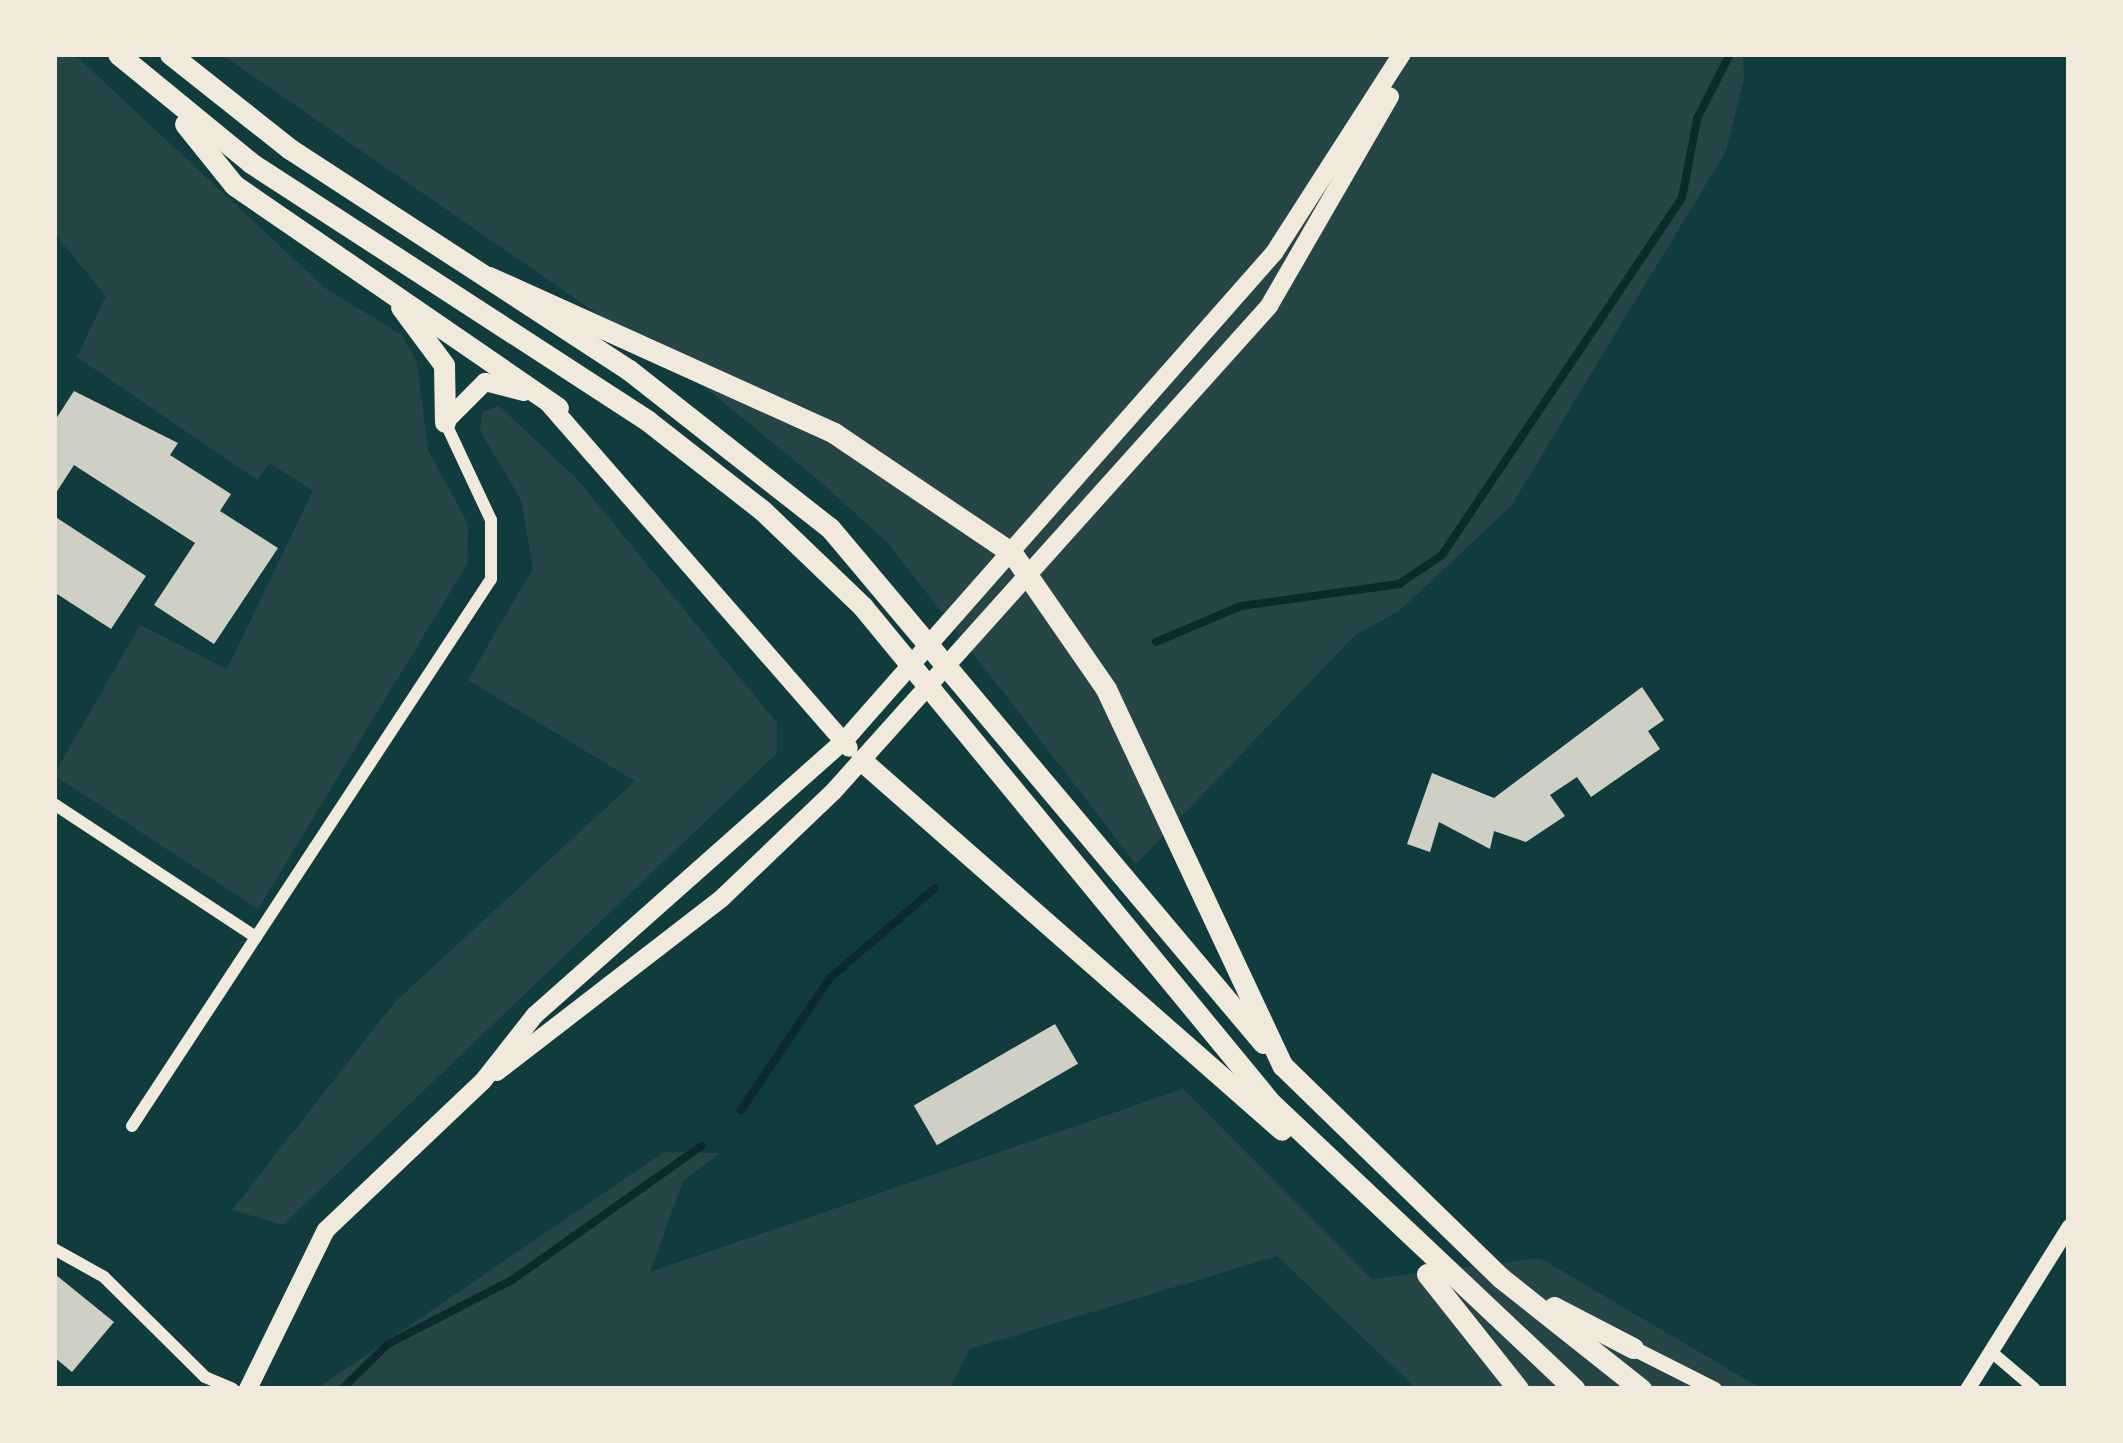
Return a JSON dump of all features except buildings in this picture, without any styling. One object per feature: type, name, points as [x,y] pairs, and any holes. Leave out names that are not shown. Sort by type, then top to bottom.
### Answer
[{"type":"highway","points":[[118,54],[163,95],[478,312],[648,422],[863,607],[1188,1007],[1382,1217],[1575,1389]]},
{"type":"highway","points":[[170,54],[290,149],[489,277],[761,466],[883,578],[1283,1066],[1501,1278],[1641,1389]]},
{"type":"highway","points":[[163,95],[234,185],[558,408]]},
{"type":"highway","points":[[355,267],[434,344],[445,422]]},
{"type":"highway","points":[[489,277],[834,433],[1012,554],[1106,689],[1283,1066]]},
{"type":"highway","points":[[861,760],[1218,1082],[1336,1169]]},
{"type":"highway","points":[[1382,1217],[1518,1389]]},
{"type":"highway","points":[[1501,1278],[1633,1348]]},
{"type":"main road","points":[[483,1081],[535,1016],[843,742],[1012,554],[1274,253],[1403,54]]},
{"type":"main road","points":[[248,1389],[326,1230],[483,1081],[722,898],[861,760],[1269,306],[1370,146],[1403,54]]},
{"type":"main road","points":[[445,422],[485,382],[558,408],[861,760]]},
{"type":"street","points":[[132,1126],[491,579],[491,520],[445,422]]},
{"type":"street","points":[[54,804],[256,938]]},
{"type":"street","points":[[1967,1389],[1995,1355],[2069,1226]]},
{"type":"street","points":[[54,1249],[104,1277],[205,1377],[233,1389]]},
{"type":"street","points":[[1633,1348],[1714,1389]]},
{"type":"street","points":[[1995,1355],[2035,1389]]},
{"type":"shaded area","points":[[54,54],[74,54],[325,288],[402,335],[417,362],[428,450],[468,524],[467,564],[258,909],[54,775],[140,625],[227,669],[313,491],[270,463],[257,480],[77,357],[106,296],[54,233]]},
{"type":"shaded area","points":[[221,54],[1743,54],[1744,79],[1726,151],[1511,506],[1398,612],[1356,634],[1136,864],[888,543],[815,477],[708,390]]},
{"type":"shaded area","points":[[499,406],[577,479],[777,723],[777,753],[283,1225],[232,1210],[395,1002],[635,781],[468,680],[533,568],[521,500],[480,431],[482,412]]},
{"type":"shaded area","points":[[1183,1089],[1372,1279],[1540,1258],[1762,1389],[1417,1389],[1277,1256],[970,1349],[949,1389],[316,1389],[664,1152],[720,1153],[683,1181],[650,1272]]},
{"type":"waterway","points":[[1156,642],[1241,606],[1399,584],[1442,555],[1682,198],[1697,119],[1730,54]]},
{"type":"waterway","points":[[741,1110],[830,978],[935,888]]},
{"type":"waterway","points":[[342,1389],[388,1344],[512,1280],[701,1146]]}]
